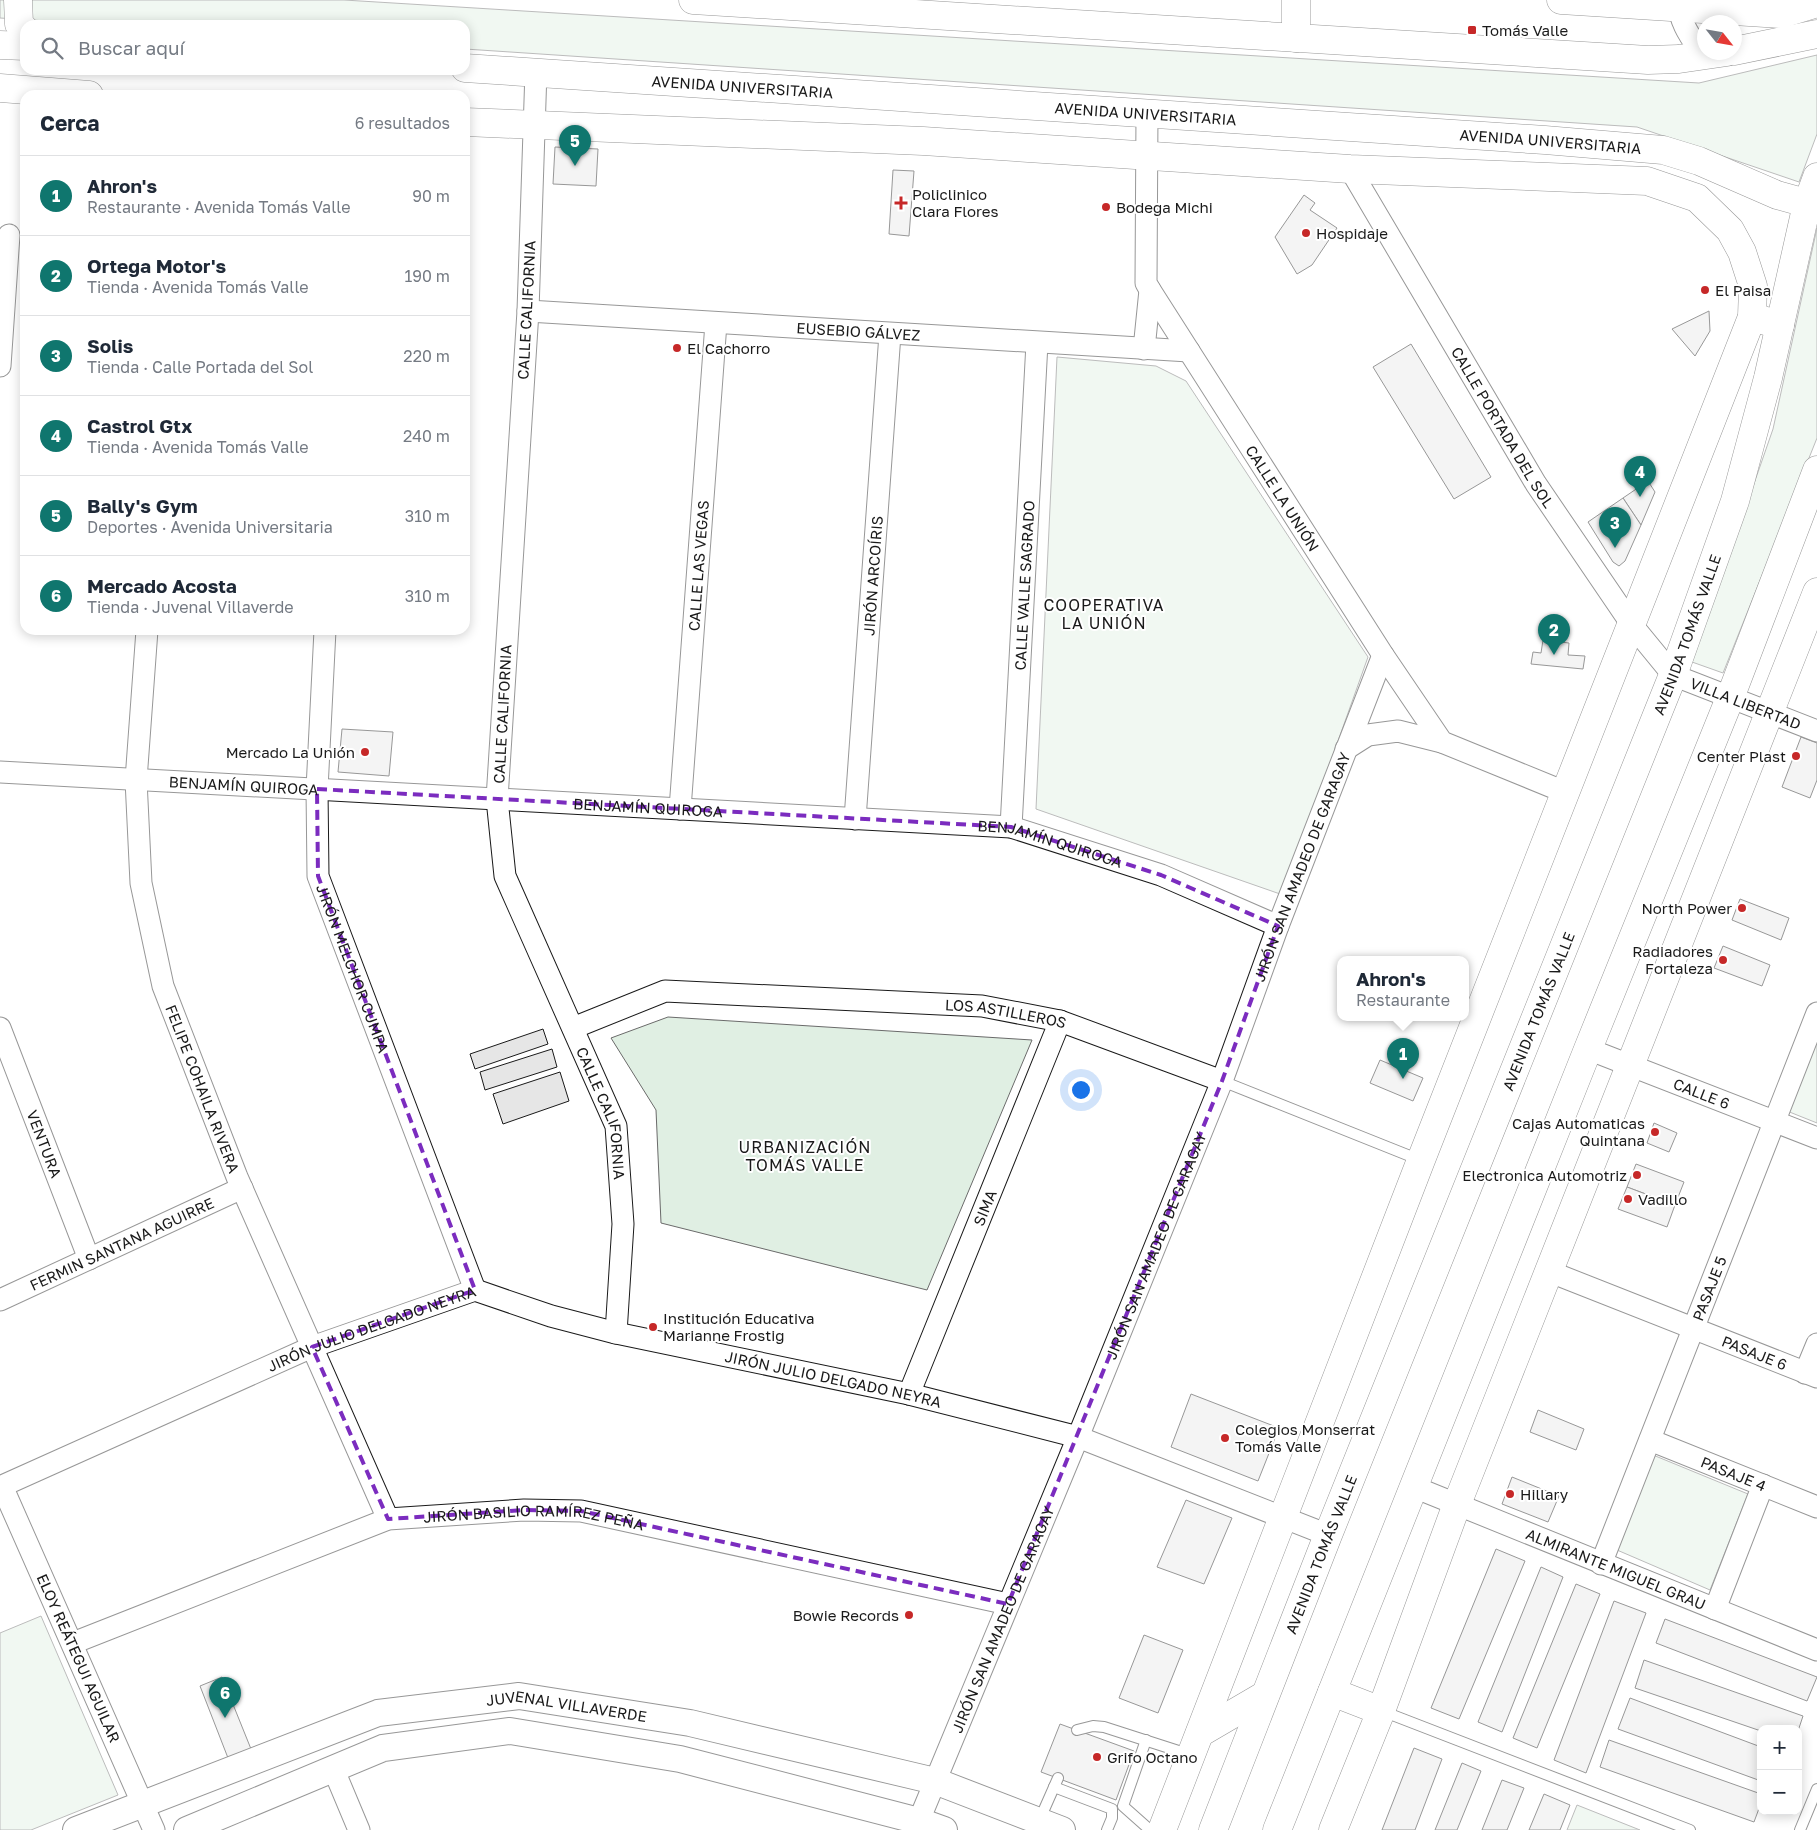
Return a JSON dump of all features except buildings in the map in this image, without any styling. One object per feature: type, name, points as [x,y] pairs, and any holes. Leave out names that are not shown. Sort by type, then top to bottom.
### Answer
[{"type":"main road","points":[[18,0],[20,25]]},
{"type":"main road","points":[[693,0],[885,6],[1296,38],[1648,60],[1697,56]]},
{"type":"main road","points":[[1296,0],[1296,38]]},
{"type":"main road","points":[[1561,0],[1679,4],[1781,14],[1817,3]]},
{"type":"main road","points":[[1742,49],[1817,34]]},
{"type":"main road","points":[[0,45],[20,46]]},
{"type":"main road","name":"AVENIDA UNIVERSITARIA","points":[[470,68],[536,71],[1546,140],[1662,150],[1699,161],[1777,195],[1812,205]]},
{"type":"main road","points":[[0,88],[25,90]]},
{"type":"main road","points":[[470,122],[923,141],[1350,169],[1646,181],[1697,198],[1730,230],[1742,252],[1753,286],[1752,317],[1567,793],[1421,1160],[1162,1830]]},
{"type":"main road","name":"AVENIDA TOMÁS VALLE","points":[[1213,1830],[1328,1535],[1673,675],[1735,501],[1812,205],[1817,178]]},
{"type":"main road","points":[[1752,317],[1780,325]]},
{"type":"main road","points":[[1277,1830],[1730,698],[1817,470]]},
{"type":"main road","points":[[1333,1830],[1381,1710],[1457,1504],[1548,1271],[1631,1066],[1817,592]]},
{"type":"main road","points":[[1332,1692],[1381,1710]]},
{"type":"main road","points":[[1196,1744],[1265,1695]]},
{"type":"street","points":[[1679,4],[1684,27],[1697,39]]},
{"type":"street","name":"CALLE CALIFORNIA","points":[[536,71],[528,311],[497,799],[505,876],[616,1126],[623,1224],[616,1334]]},
{"type":"street","name":"CALLE LA UNIÓN","points":[[1148,113],[1146,283],[1383,655],[1442,742]]},
{"type":"street","name":"CALLE PORTADA DEL SOL","points":[[1350,169],[1536,484],[1632,625],[1673,675]]},
{"type":"street","points":[[0,366],[12,235]]},
{"type":"street","points":[[1144,349],[1150,290]]},
{"type":"street","name":"EUSEBIO GÁLVEZ","points":[[528,311],[1189,351]]},
{"type":"street","name":"CALLE LAS VEGAS","points":[[680,809],[716,323]]},
{"type":"street","name":"JIRÓN ARCOÍRIS","points":[[856,819],[890,334]]},
{"type":"street","name":"CALLE VALLE SAGRADO","points":[[1011,827],[1037,343]]},
{"type":"street","name":"FELIPE COHAILA RIVERA","points":[[147,635],[136,780],[141,883],[163,986],[242,1188],[388,1519]]},
{"type":"street","name":"JIRÓN MELCHOR CUMPA","points":[[326,635],[317,789],[318,876],[475,1290]]},
{"type":"street","name":"JIRÓN SAN AMADEO DE GARAGAY","points":[[917,1826],[934,1781],[1078,1437],[1222,1080],[1278,926],[1383,655]]},
{"type":"street","name":"VILLA LIBERTAD","points":[[1673,675],[1817,731]]},
{"type":"street","points":[[1346,750],[1368,735],[1398,732],[1442,742],[1567,793]]},
{"type":"street","name":"BENJAMÍN QUIROGA","points":[[0,772],[1011,827],[1160,874],[1278,926]]},
{"type":"street","name":"LOS ASTILLEROS","points":[[573,1028],[665,991],[982,1006],[1060,1021],[1222,1080]]},
{"type":"street","name":"PASAJE 5","points":[[1601,1564],[1817,1013]]},
{"type":"street","name":"SIMA","points":[[910,1394],[1060,1021]]},
{"type":"street","name":"VENTURA","points":[[0,1028],[90,1259]]},
{"type":"street","name":"CALLE 6","points":[[1588,1049],[1817,1138]]},
{"type":"street","name":"FERMIN SANTANA AGUIRRE","points":[[0,1300],[242,1188]]},
{"type":"street","name":"PASAJE 6","points":[[1548,1271],[1811,1375]]},
{"type":"street","name":"JIRÓN JULIO DELGADO NEYRA","points":[[2,1486],[312,1347],[475,1290],[550,1316],[616,1334],[910,1394],[1078,1437],[1328,1535]]},
{"type":"street","points":[[1811,1375],[1817,1344]]},
{"type":"street","name":"PASAJE 4","points":[[1650,1440],[1817,1506]]},
{"type":"street","points":[[1715,1609],[1763,1485]]},
{"type":"street","name":"ELOY REÁTEGUI AGUILAR","points":[[2,1486],[154,1830]]},
{"type":"street","name":"ALMIRANTE MIGUEL GRAU","points":[[1414,1487],[1817,1650]]},
{"type":"street","name":"JIRÓN BASILIO RAMÍREZ PEÑA","points":[[73,1643],[388,1519],[524,1510],[581,1511],[1008,1604]]},
{"type":"street","name":"JUVENAL VILLAVERDE","points":[[76,1830],[378,1713],[519,1696],[690,1723],[934,1781],[1051,1826]]},
{"type":"street","name":"JUVENAL VILLAVERDE","points":[[187,1830],[383,1748],[510,1731],[680,1759],[917,1826],[944,1830]]},
{"type":"street","points":[[332,1768],[359,1830]]},
{"type":"lane","name":"LOS ASTILLEROS","points":[[1222,1080],[1421,1160]]},
{"type":"lane","points":[[1381,1710],[1690,1830]]},
{"type":"lane","points":[[1077,1730],[1093,1726],[1104,1727],[1146,1740],[1196,1744]]},
{"type":"lane","points":[[1107,1830],[1146,1740]]},
{"type":"lane","points":[[1051,1826],[1056,1783],[1117,1808],[1150,1830]]},
{"type":"lane","points":[[1800,1830],[1817,1789]]},
{"type":"highlighted area","points":[[317,789],[1011,827],[1161,875],[1278,926],[1222,1081],[1008,1604],[581,1511],[524,1510],[388,1519],[312,1347],[475,1290],[318,876]]},
{"type":"green space","points":[[0,0],[344,0],[1699,83],[1817,55],[1817,134],[1799,182],[1637,127],[470,49],[470,20],[31,20],[0,18]]},
{"type":"green space","points":[[1817,228],[1817,438],[1723,673],[1692,662],[1773,429]]},
{"type":"green space","points":[[1057,357],[1156,366],[1186,381],[1368,657],[1283,895],[1036,809]]},
{"type":"green space","points":[[668,1017],[1032,1040],[927,1290],[661,1223],[656,1110],[611,1038]]},
{"type":"green space","points":[[1817,1040],[1817,1123],[1787,1111]]},
{"type":"green space","points":[[1653,1455],[1748,1494],[1710,1590],[1617,1550]]},
{"type":"green space","points":[[41,1616],[118,1795],[31,1830],[0,1830],[0,1633]]},
{"type":"green space","points":[[1577,1805],[1640,1830],[1567,1830]]},
{"type":"place","name":"Tomás Valle","points":[[1472,30]]},
{"type":"place","name":"Bally's Gym","points":[[575,166]]},
{"type":"place","name":"Policlinico Clara Flores","points":[[901,203]]},
{"type":"place","name":"Bodega Michi","points":[[1106,207]]},
{"type":"place","name":"Hospidaje","points":[[1306,233]]},
{"type":"place","name":"El Paisa","points":[[1705,290]]},
{"type":"place","name":"El Cachorro","points":[[677,348]]},
{"type":"place","name":"Castrol Gtx","points":[[1640,497]]},
{"type":"place","name":"Solis","points":[[1615,548]]},
{"type":"place","name":"Ortega Motor's","points":[[1554,655]]},
{"type":"place","name":"Mercado La Unión","points":[[365,752]]},
{"type":"place","name":"Center Plast","points":[[1796,756]]},
{"type":"place","name":"North Power","points":[[1742,908]]},
{"type":"place","name":"Radiadores Fortaleza","points":[[1723,960]]},
{"type":"place","name":"Ahron's","points":[[1403,1079]]},
{"type":"place","name":"Cajas Automaticas Quintana","points":[[1655,1132]]},
{"type":"place","name":"Electronica Automotriz","points":[[1637,1175]]},
{"type":"place","name":"Vadillo","points":[[1628,1199]]},
{"type":"place","name":"Institución Educativa Marianne Frostig","points":[[653,1327]]},
{"type":"place","name":"Colegios Monserrat Tomás Valle","points":[[1225,1438]]},
{"type":"place","name":"Hillary","points":[[1510,1494]]},
{"type":"place","name":"Bowie Records","points":[[909,1615]]},
{"type":"place","name":"Mercado Acosta","points":[[225,1718]]},
{"type":"place","name":"Grifo Octano","points":[[1097,1757]]},
{"type":"district","name":"COOPERATIVA LA UNIÓN","points":[[1104,614]]},
{"type":"district","name":"URBANIZACIÓN TOMÁS VALLE","points":[[805,1156]]}]
